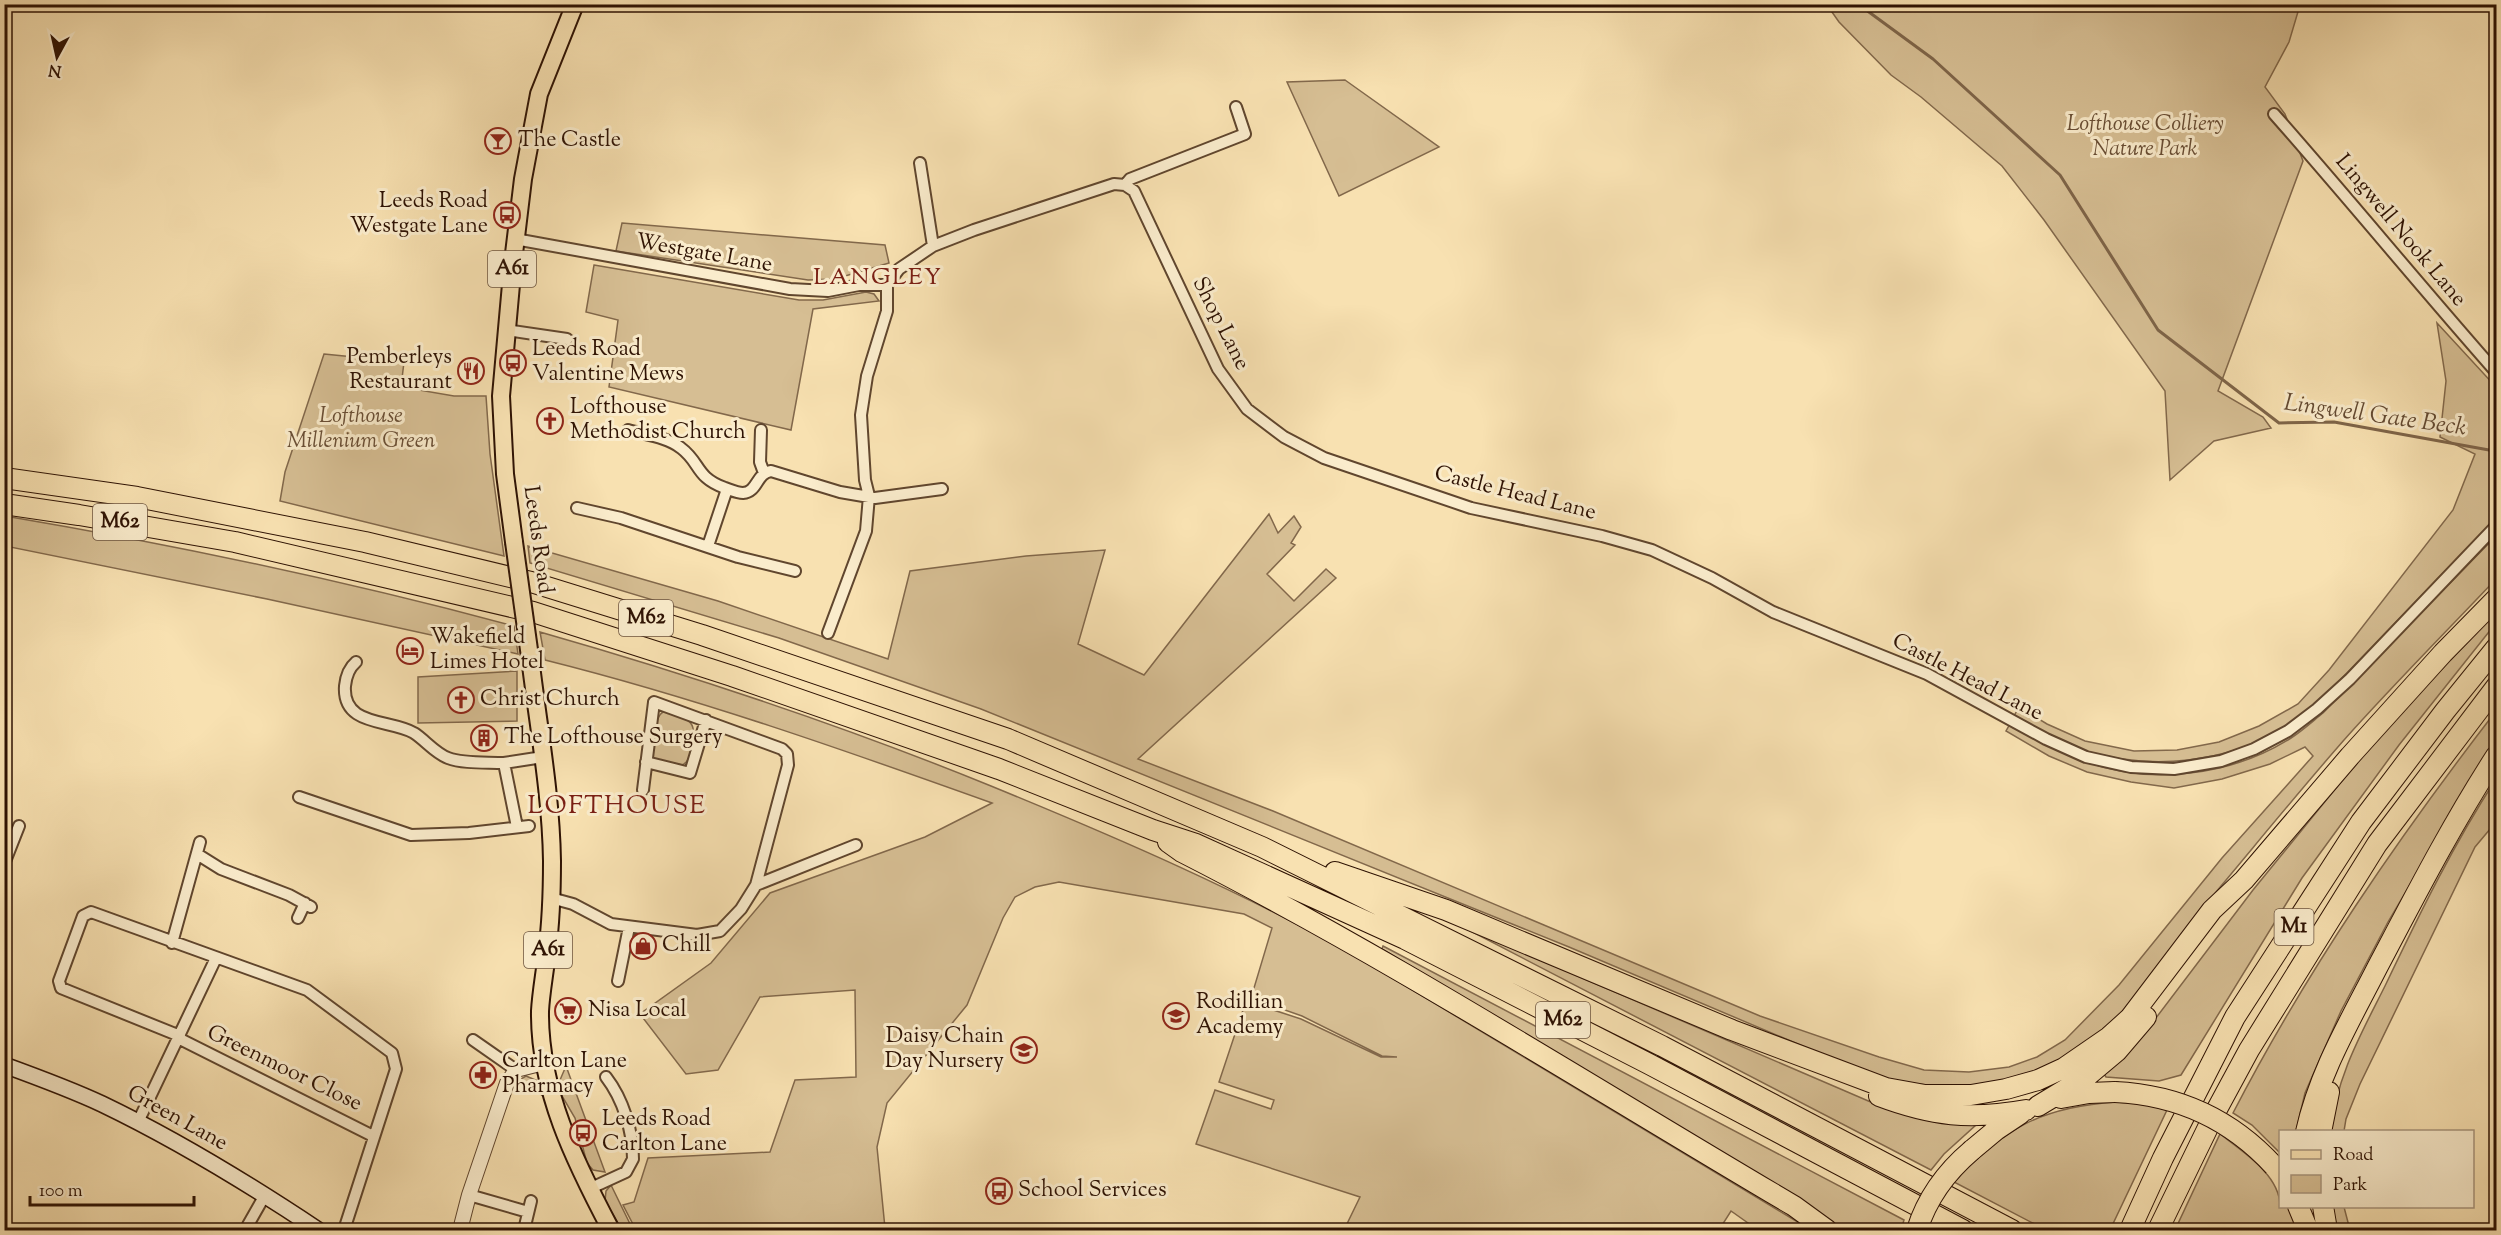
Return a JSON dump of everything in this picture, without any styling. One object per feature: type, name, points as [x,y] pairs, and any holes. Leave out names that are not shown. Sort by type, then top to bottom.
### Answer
[{"type":"highway","name":"M62","points":[[4,478],[171,504],[365,542],[531,582],[702,635],[1008,739],[1262,847],[1662,1046],[2012,1230]]},
{"type":"highway","name":"M62","points":[[4,504],[235,542],[533,612],[732,676],[999,769],[1153,830],[1196,844],[1405,939],[1649,1064],[1963,1230]]},
{"type":"highway","points":[[1732,1030],[1859,1079],[1886,1088],[1926,1095],[1971,1095],[2006,1089],[2038,1080],[2087,1054],[2130,1018],[2212,910],[2244,880],[2350,756],[2443,653],[2496,599]]},
{"type":"highway","name":"M1","points":[[2130,1230],[2163,1158],[2235,1017],[2361,822],[2496,648]]},
{"type":"highway","name":"M1","points":[[2158,1230],[2216,1111],[2255,1040],[2377,844],[2496,687]]},
{"type":"highway","points":[[2306,1130],[2317,1093],[2334,1053],[2421,882],[2496,756]]},
{"type":"highway","points":[[1153,830],[1182,852],[1277,900],[1455,1002],[1794,1206],[1827,1230]]},
{"type":"highway","name":"M62","points":[[1262,847],[1446,910],[1732,1030]]},
{"type":"highway","points":[[1917,1230],[1938,1186],[1953,1166],[1996,1130],[2086,1077],[2117,1051],[2160,1001],[2224,914],[2244,880]]},
{"type":"highway","points":[[1732,1030],[1828,1076],[1922,1111],[1973,1117],[2032,1108],[2067,1096],[2115,1092],[2151,1095],[2199,1110],[2239,1133],[2277,1170]]},
{"type":"highway","points":[[2321,1130],[2334,1053]]},
{"type":"highway","points":[[2323,1208],[2327,1230]]},
{"type":"main road","name":"Leeds Road","points":[[575,4],[539,94],[523,179],[515,239],[501,396],[505,474],[550,814],[551,898],[540,1008],[544,1063],[560,1121],[589,1189],[610,1230]]},
{"type":"main road","name":"Green Lane","points":[[4,1065],[100,1103],[138,1122],[266,1195],[318,1230]]},
{"type":"street","points":[[828,633],[866,531],[869,496],[865,480],[861,415],[867,376],[887,311],[887,285],[899,268],[933,246],[974,230],[1120,184],[1245,134],[1236,107]]},
{"type":"street","name":"Lingwell Nook Lane","points":[[2274,114],[2358,208],[2446,316],[2496,372]]},
{"type":"street","points":[[920,163],[933,246]]},
{"type":"street","name":"Shop Lane","points":[[1120,184],[1134,191],[1218,369],[1247,409],[1284,437],[1324,458]]},
{"type":"street","name":"Westgate Lane","points":[[515,239],[790,289],[822,291],[860,285],[887,285]]},
{"type":"street","points":[[506,330],[567,339]]},
{"type":"street","points":[[628,430],[671,441],[683,449],[705,478],[727,489],[742,493],[749,492],[764,473],[774,472],[840,492],[882,498],[942,489]]},
{"type":"street","points":[[761,430],[760,462],[764,473]]},
{"type":"street","name":"Castle Head Lane","points":[[1324,458],[1470,508],[1602,536],[1652,550],[1712,578],[1773,612],[1927,674],[2046,739],[2086,757],[2131,767],[2174,769],[2221,761],[2254,749],[2288,731],[2317,710],[2350,679],[2496,526]]},
{"type":"street","points":[[708,546],[727,489]]},
{"type":"street","points":[[577,508],[621,518],[738,556],[795,571]]},
{"type":"street","points":[[356,662],[350,667],[345,694],[348,706],[369,721],[413,733],[448,758],[504,763],[543,757]]},
{"type":"street","points":[[551,898],[573,904],[611,924],[697,934],[720,931],[741,909],[756,885],[788,765],[788,758],[782,749],[654,702],[643,790]]},
{"type":"street","points":[[646,762],[690,772],[706,720]]},
{"type":"street","points":[[504,763],[517,828]]},
{"type":"street","points":[[299,797],[316,797],[411,835],[470,833],[529,826]]},
{"type":"street","points":[[4,864],[19,826]]},
{"type":"street","points":[[200,842],[172,943],[307,990],[392,1053],[396,1069],[344,1230]]},
{"type":"street","points":[[756,885],[856,845]]},
{"type":"street","points":[[197,854],[245,880],[308,905],[298,918]]},
{"type":"street","name":"Greenmoor Close","points":[[172,943],[91,912],[82,916],[59,981],[61,988],[179,1037],[373,1136]]},
{"type":"street","points":[[618,981],[629,927]]},
{"type":"street","points":[[138,1122],[216,958]]},
{"type":"street","points":[[473,1040],[516,1070]]},
{"type":"street","points":[[460,1230],[469,1195],[507,1083],[516,1070],[544,1063]]},
{"type":"street","points":[[589,1189],[626,1172],[633,1159],[625,1114],[618,1092],[606,1077]]},
{"type":"street","points":[[248,1225],[266,1195]]},
{"type":"street","points":[[469,1195],[529,1206],[524,1230]]},
{"type":"green space","name":"Lofthouse Colliery Nature Park","points":[[1827,5],[2300,5],[2289,42],[2265,87],[2285,114],[2303,161],[2218,391],[2263,417],[2271,428],[2214,441],[2170,480],[2165,391],[2044,220],[2002,166],[1921,97],[1891,75],[1839,22]]},
{"type":"green space","points":[[1345,80],[1439,147],[1339,196],[1287,82]]},
{"type":"green space","points":[[622,223],[885,245],[889,263],[835,279],[808,280],[616,251]]},
{"type":"green space","points":[[594,265],[799,300],[823,300],[866,292],[874,294],[879,301],[813,309],[791,430],[609,387],[618,320],[586,312]]},
{"type":"green space","points":[[2437,323],[2496,387],[2496,518],[2317,704],[2283,729],[2261,740],[2213,756],[2163,762],[2113,758],[2088,752],[2060,741],[2014,716],[2019,707],[2047,724],[2085,741],[2134,751],[2177,750],[2219,742],[2259,726],[2298,704],[2329,670],[2453,510],[2475,454],[2440,437],[2446,381]]},
{"type":"green space","name":"Lofthouse Millenium Green","points":[[324,354],[404,362],[401,387],[454,396],[486,396],[490,454],[504,556],[280,501],[285,472]]},
{"type":"green space","points":[[1269,514],[1278,533],[1294,516],[1301,527],[1291,543],[1295,545],[1267,574],[1294,601],[1326,569],[1336,578],[1138,759],[1273,811],[1760,1016],[1924,1070],[1969,1072],[2009,1067],[2037,1057],[2065,1040],[2119,985],[2222,858],[2313,756],[2305,747],[2270,764],[2222,779],[2174,788],[2131,782],[2087,772],[2049,756],[2006,731],[2010,724],[2084,761],[2109,769],[2163,775],[2217,769],[2268,751],[2291,738],[2323,713],[2496,536],[2496,579],[2400,679],[2297,794],[2118,1017],[2076,1052],[2052,1066],[2026,1076],[2000,1082],[1973,1086],[1946,1086],[1892,1080],[1866,1073],[1569,947],[981,709],[779,638],[530,563],[528,546],[718,601],[888,659],[910,571],[1026,556],[1105,550],[1078,644],[1144,675]]},
{"type":"green space","points":[[5,516],[261,565],[514,626],[518,654],[267,599],[5,546]]},
{"type":"green space","points":[[2496,612],[2496,623],[2399,745],[2302,878],[2181,1075],[2159,1081],[2106,1077],[2104,1074],[2140,1039],[2253,890],[2349,772],[2407,706]]},
{"type":"green space","points":[[540,632],[712,684],[880,743],[1086,826],[1226,889],[1361,959],[1811,1230],[1758,1230],[1731,1211],[1719,1230],[1344,1230],[1360,1197],[1196,1144],[1215,1090],[1271,1109],[1274,1100],[1219,1082],[1246,1001],[1301,1019],[1381,1057],[1397,1057],[1382,1056],[1302,1016],[1251,998],[1272,928],[1244,914],[1059,882],[1035,887],[1015,897],[1003,918],[967,1005],[887,1103],[877,1147],[885,1228],[880,1230],[636,1230],[623,1205],[634,1202],[648,1158],[770,1152],[795,1080],[856,1077],[855,990],[760,997],[718,1070],[686,1074],[640,1014],[711,963],[770,893],[925,837],[992,803],[826,744],[714,708],[545,660]]},
{"type":"green space","points":[[517,671],[517,721],[418,723],[418,677]]},
{"type":"green space","points":[[664,711],[686,719],[693,727],[690,755],[682,765],[654,759],[653,756],[655,725]]},
{"type":"green space","points":[[2496,711],[2496,742],[2388,922],[2341,1011],[2305,1093],[2296,1130],[2279,1130],[2279,1152],[2252,1125],[2233,1113],[2323,956],[2389,856]]},
{"type":"green space","points":[[2496,779],[2496,822],[2475,847],[2360,1084],[2346,1119],[2344,1130],[2331,1130],[2338,1093],[2351,1056],[2465,829]]},
{"type":"green space","points":[[1459,925],[1880,1106],[1928,1120],[1952,1124],[1977,1124],[1944,1154],[1931,1170]]},
{"type":"green space","points":[[1383,946],[1904,1220],[1901,1230],[1842,1230],[1794,1196],[1382,949]]},
{"type":"green space","points":[[566,1066],[605,1172],[593,1170],[587,1163],[575,1118],[562,1096],[560,1080]]},
{"type":"green space","points":[[526,1076],[538,1081],[544,1097],[531,1086],[514,1083]]},
{"type":"green space","points":[[2116,1102],[2144,1104],[2167,1110],[2110,1230],[2046,1230],[1954,1182],[1990,1147],[2007,1134],[2026,1124],[2066,1109]]},
{"type":"green space","points":[[2220,1134],[2267,1174],[2278,1195],[2279,1208],[2288,1208],[2299,1230],[2175,1230]]},
{"type":"green space","points":[[611,1185],[633,1230],[622,1230],[605,1201],[606,1191]]},
{"type":"green space","points":[[2331,1208],[2344,1208],[2350,1230],[2335,1230]]},
{"type":"waterway","name":"Lingwell Gate Beck","points":[[1858,4],[1933,59],[2060,175],[2158,330],[2279,423],[2334,422],[2489,450]]},
{"type":"place","name":"The Castle","points":[[498,141]]},
{"type":"place","name":"Leeds Road Westgate Lane","points":[[507,215]]},
{"type":"place","name":"Leeds Road Valentine Mews","points":[[513,363]]},
{"type":"place","name":"Pemberleys Restaurant","points":[[471,371]]},
{"type":"place","name":"Lofthouse Methodist Church","points":[[550,421]]},
{"type":"place","name":"Wakefield Limes Hotel","points":[[410,651]]},
{"type":"place","name":"Christ Church","points":[[461,700]]},
{"type":"place","name":"The Lofthouse Surgery","points":[[484,738]]},
{"type":"place","name":"Chill","points":[[643,946]]},
{"type":"place","name":"Nisa Local","points":[[568,1011]]},
{"type":"place","name":"Rodillian Academy","points":[[1176,1016]]},
{"type":"place","name":"Daisy Chain Day Nursery","points":[[1024,1050]]},
{"type":"place","name":"Carlton Lane Pharmacy","points":[[483,1075]]},
{"type":"place","name":"Leeds Road Carlton Lane","points":[[583,1133]]},
{"type":"place","name":"School Services","points":[[999,1191]]},
{"type":"district","name":"LANGLEY","points":[[878,278]]},
{"type":"district","name":"LOFTHOUSE","points":[[617,806]]}]
